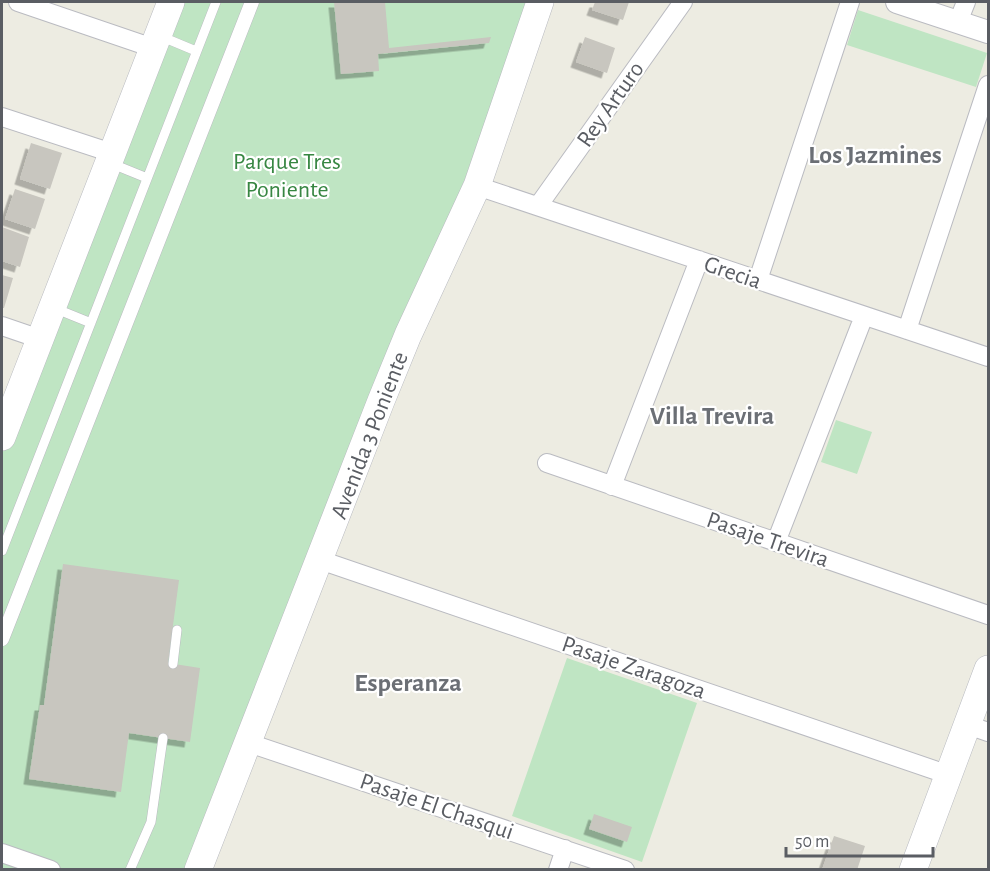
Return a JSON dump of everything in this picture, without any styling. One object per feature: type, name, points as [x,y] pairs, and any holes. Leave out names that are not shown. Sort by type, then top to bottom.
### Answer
[{"type":"main road","points":[[2,437],[171,2]]},
{"type":"main road","name":"Avenida 3 Poniente","points":[[198,870],[408,335],[477,186],[540,2]]},
{"type":"main road","points":[[913,870],[949,775],[978,728],[988,669]]},
{"type":"street","points":[[18,2],[156,42]]},
{"type":"street","points":[[2,639],[252,2]]},
{"type":"street","name":"Rey Arturo","points":[[538,206],[683,2]]},
{"type":"street","points":[[758,280],[850,2]]},
{"type":"street","points":[[897,2],[962,12],[988,32]]},
{"type":"street","points":[[908,330],[988,85]]},
{"type":"street","points":[[2,117],[111,158]]},
{"type":"street","name":"Grecia","points":[[477,186],[988,357]]},
{"type":"street","points":[[612,486],[699,260]]},
{"type":"street","points":[[776,542],[864,316]]},
{"type":"street","points":[[2,326],[40,339]]},
{"type":"street","name":"Pasaje Trevira","points":[[547,463],[988,615]]},
{"type":"street","name":"Pasaje Zaragoza","points":[[320,560],[949,775]]},
{"type":"street","name":"Pasaje El Chasqui","points":[[249,743],[625,870]]},
{"type":"street","points":[[558,870],[565,849]]},
{"type":"street","points":[[2,853],[51,870]]},
{"type":"lane","points":[[2,551],[3,540],[91,323],[216,2]]},
{"type":"lane","points":[[156,42],[196,51]]},
{"type":"lane","points":[[111,158],[147,178]]},
{"type":"lane","points":[[52,307],[91,323]]},
{"type":"lane","points":[[173,664],[177,630]]},
{"type":"lane","points":[[130,870],[150,822],[163,738]]},
{"type":"green space","name":"Parque Tres Poniente","points":[[178,2],[527,2],[465,179],[189,869],[2,870],[2,454]]},
{"type":"green space","points":[[858,10],[987,53],[976,87],[847,45]]},
{"type":"green space","points":[[836,420],[872,432],[857,474],[821,462]]},
{"type":"green space","points":[[567,658],[697,703],[642,862],[512,816]]},
{"type":"building","points":[[334,2],[385,2],[389,48],[491,37],[489,43],[378,54],[379,71],[341,74]]},
{"type":"building","points":[[595,2],[629,2],[623,20],[592,10]]},
{"type":"building","points":[[585,37],[615,48],[607,73],[576,62]]},
{"type":"building","points":[[31,143],[62,153],[50,189],[20,179]]},
{"type":"building","points":[[15,189],[45,199],[35,229],[5,219]]},
{"type":"building","points":[[2,227],[29,237],[20,267],[2,261]]},
{"type":"building","points":[[2,275],[13,278],[4,308],[2,308]]},
{"type":"building","points":[[63,564],[179,580],[168,663],[200,668],[190,742],[129,733],[121,792],[29,779],[40,705],[44,705]]},
{"type":"building","points":[[594,814],[632,827],[627,842],[589,829]]},
{"type":"building","points":[[834,836],[865,846],[857,870],[822,870]]},
{"type":"district","name":"Los Jazmines","points":[[875,154]]},
{"type":"district","name":"Villa Trevira","points":[[712,415]]},
{"type":"district","name":"Esperanza","points":[[408,682]]}]
